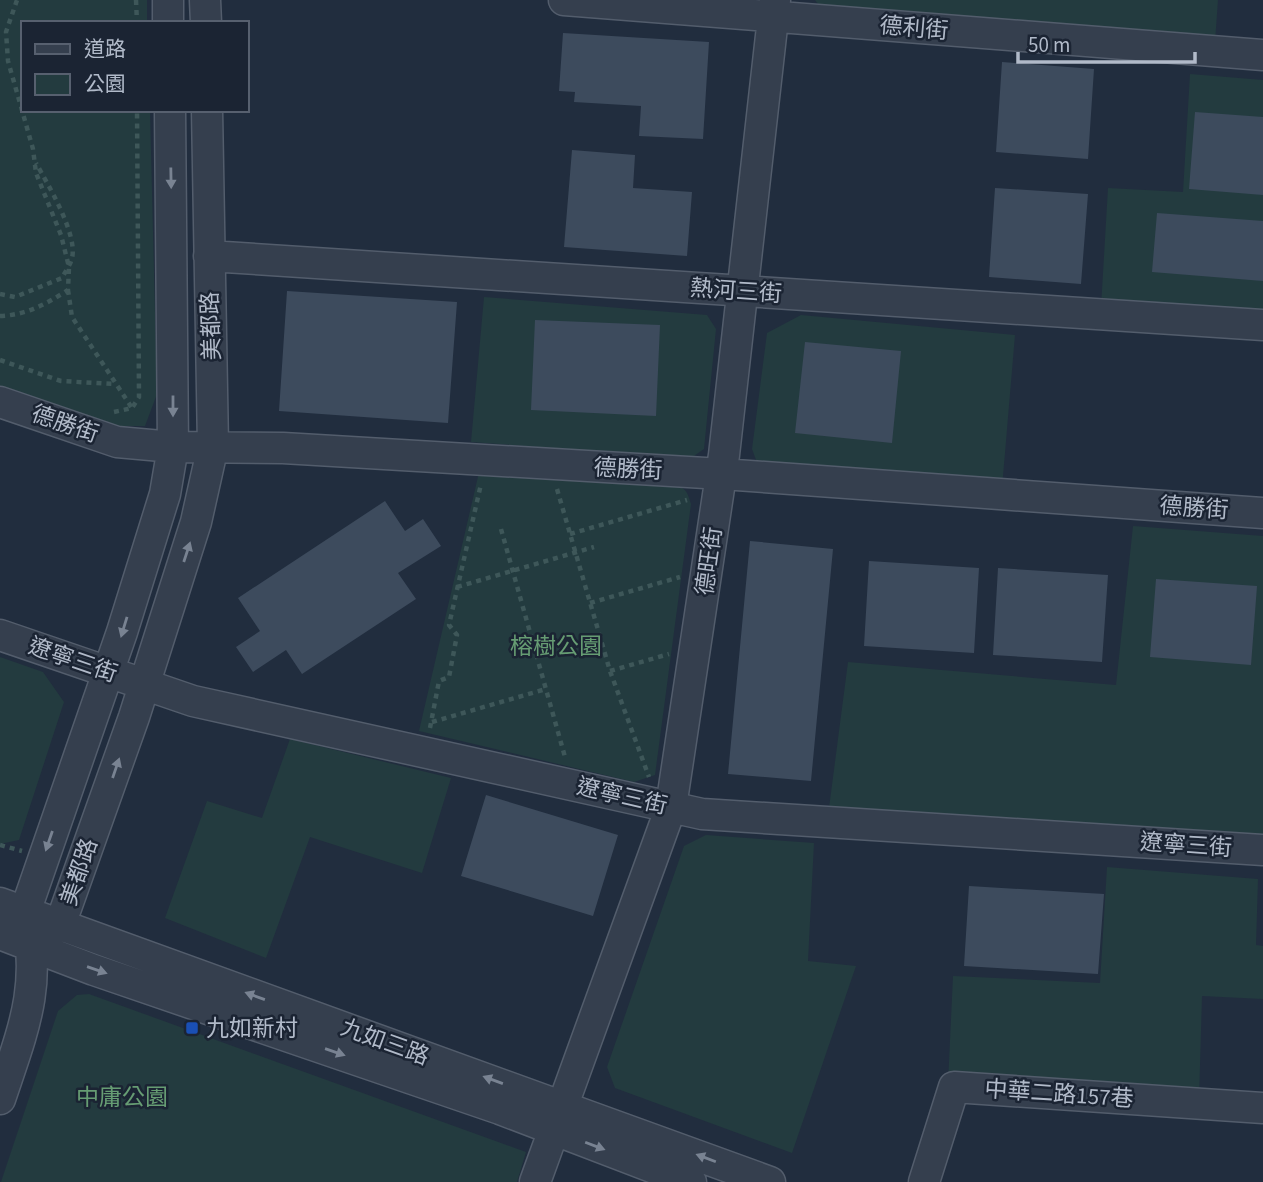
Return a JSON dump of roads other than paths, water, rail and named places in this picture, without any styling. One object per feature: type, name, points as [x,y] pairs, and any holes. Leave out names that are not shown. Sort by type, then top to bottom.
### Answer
[{"type":"street","points":[[168,0],[168,21]]},
{"type":"street","points":[[205,0],[205,21]]},
{"type":"street","name":"德利街","points":[[564,0],[774,8],[1263,55]]},
{"type":"street","name":"德旺街","points":[[535,1182],[671,807],[722,474],[745,291],[774,8]]},
{"type":"street","name":"美都路","points":[[170,112],[173,447],[165,494],[108,672],[12,907],[33,946],[60,925],[145,684],[201,507],[213,446],[207,112]]},
{"type":"street","name":"熱河三街","points":[[209,256],[1263,325]]},
{"type":"street","name":"德勝街","points":[[0,402],[117,442],[173,447],[213,446],[722,474],[1263,513]]},
{"type":"street","name":"遼寧三街","points":[[0,635],[193,701],[702,814],[1263,850]]},
{"type":"street","name":"九如三路","points":[[12,907],[557,1117],[691,1182]]},
{"type":"street","name":"九如三路","points":[[0,934],[557,1117],[770,1182]]},
{"type":"street","points":[[0,1099],[30,1008],[33,946]]},
{"type":"street","name":"中華二路157巷","points":[[924,1182],[954,1087],[1263,1108]]},
{"type":"place","name":"九如新村","points":[[192,1028]]},
{"type":"park label","name":"榕樹公園","points":[[556,646]]},
{"type":"park label","name":"中庸公園","points":[[122,1097]]}]
